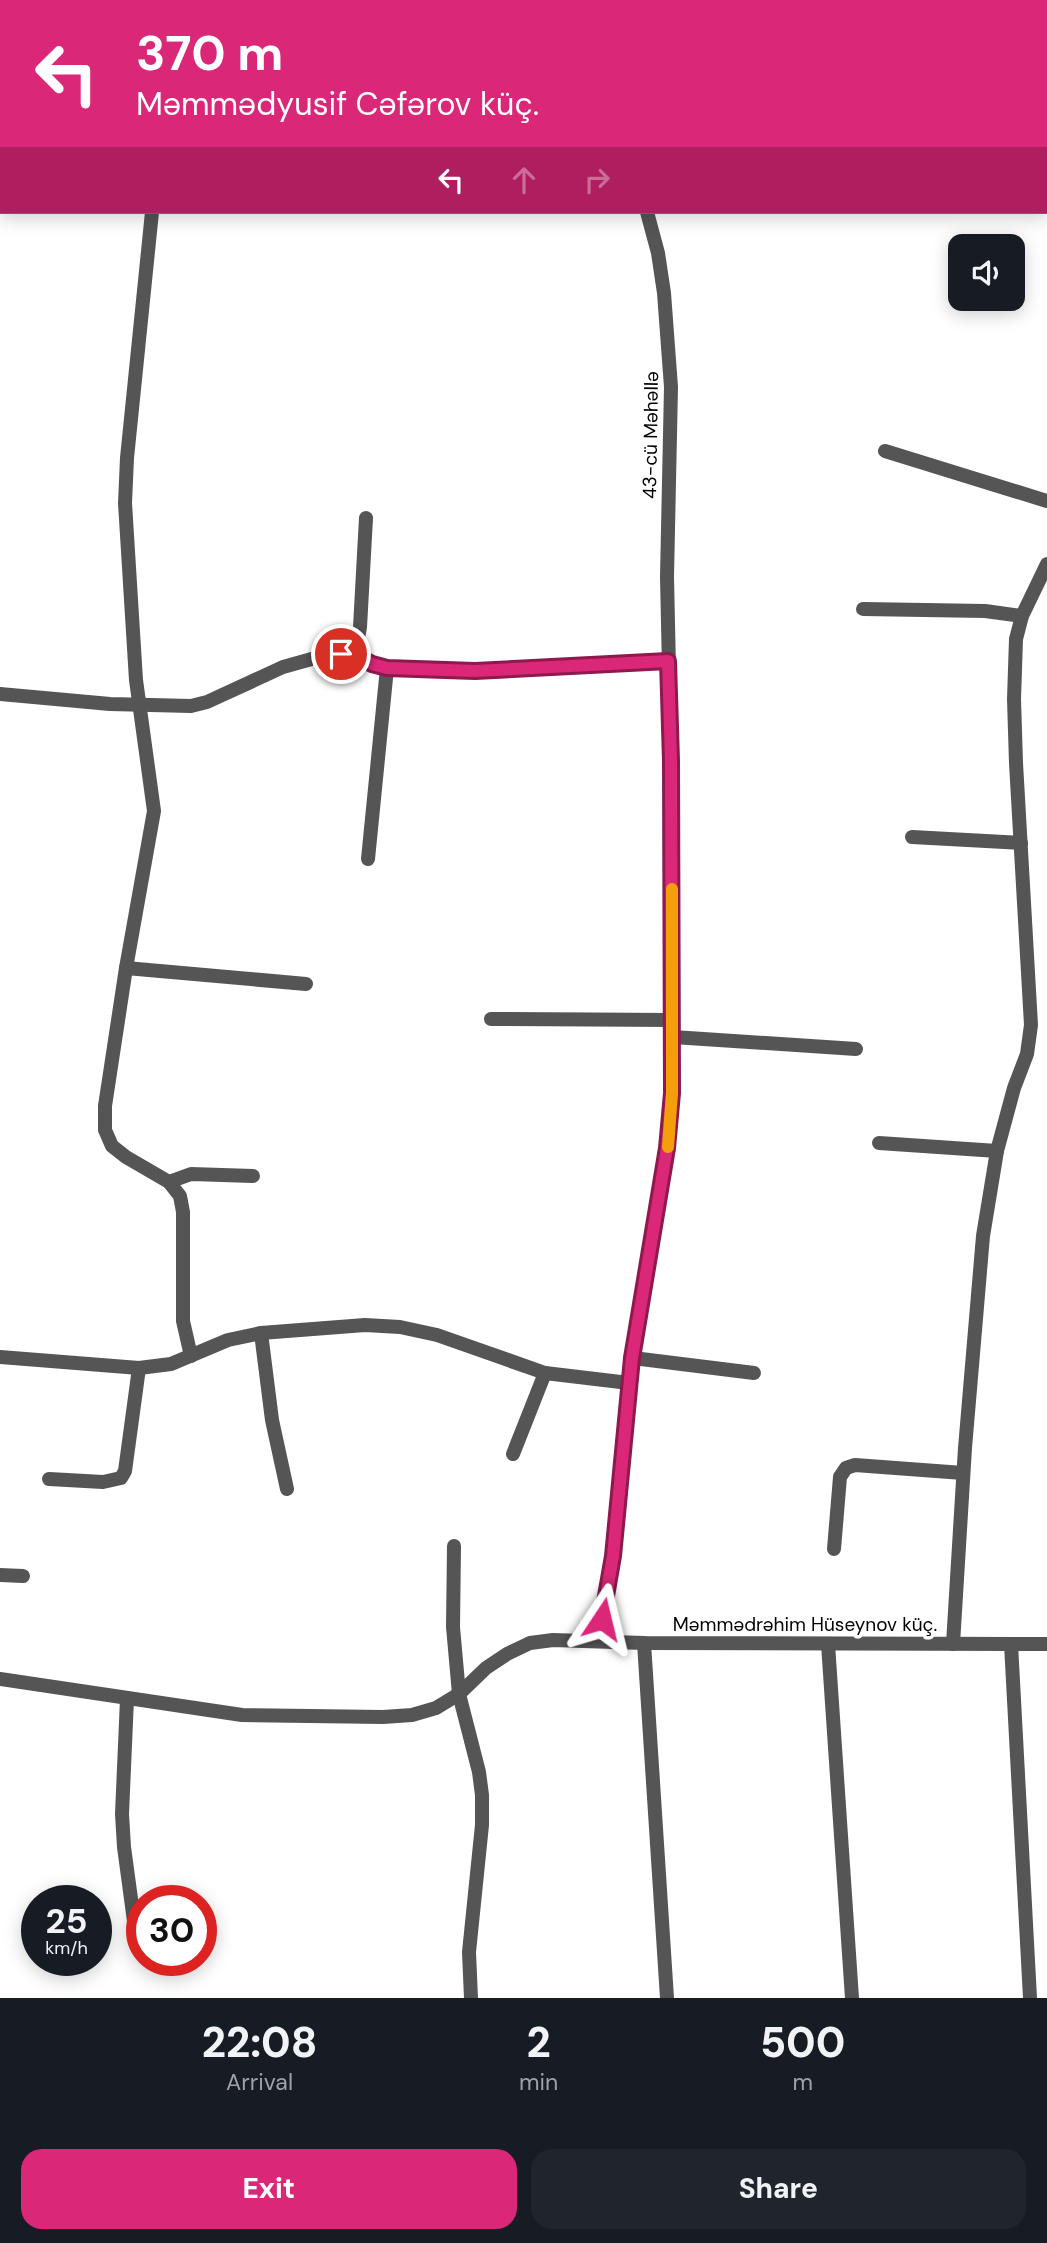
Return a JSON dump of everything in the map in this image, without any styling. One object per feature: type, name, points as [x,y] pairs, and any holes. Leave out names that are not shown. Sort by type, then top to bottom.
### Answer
[{"type":"street","points":[[152,214],[128,444],[125,503],[139,705],[154,811],[126,968],[105,1106],[105,1130],[112,1146],[169,1182],[180,1196],[183,1212],[183,1321],[191,1356]]},
{"type":"street","name":"43-cü Məhəllə","points":[[598,1640],[613,1556],[632,1358],[667,1148],[672,1093],[668,661],[671,374],[664,293],[658,253],[648,214]]},
{"type":"street","points":[[885,451],[1047,501]]},
{"type":"street","points":[[355,655],[360,627],[366,518]]},
{"type":"street","points":[[953,1644],[963,1473],[983,1236],[997,1151],[1014,1088],[1027,1055],[1031,1025],[1014,699],[1016,639],[1022,616],[1047,564]]},
{"type":"street","points":[[863,609],[985,611],[1022,616]]},
{"type":"street","points":[[0,694],[139,705],[191,706],[207,702],[283,667],[326,655],[355,655],[387,668],[475,671],[668,661]]},
{"type":"street","points":[[368,859],[387,668]]},
{"type":"street","points":[[912,837],[1021,843]]},
{"type":"street","points":[[126,968],[306,984]]},
{"type":"street","points":[[491,1019],[673,1020]]},
{"type":"street","points":[[673,1037],[856,1049]]},
{"type":"street","points":[[880,1143],[997,1151]]},
{"type":"street","points":[[169,1182],[191,1174],[253,1176]]},
{"type":"street","points":[[0,1357],[139,1368],[171,1364],[228,1340],[261,1333],[365,1325],[400,1327],[438,1335],[545,1373],[629,1383]]},
{"type":"street","points":[[261,1333],[272,1420],[287,1489]]},
{"type":"street","points":[[632,1358],[754,1373]]},
{"type":"street","points":[[49,1479],[103,1482],[121,1478],[125,1471],[139,1368]]},
{"type":"street","points":[[513,1454],[545,1373]]},
{"type":"street","points":[[834,1549],[840,1477],[846,1468],[855,1465],[963,1473]]},
{"type":"street","points":[[454,1546],[453,1628],[459,1694],[479,1772],[482,1795],[482,1825],[469,1952],[471,1998]]},
{"type":"street","points":[[0,1575],[23,1576]]},
{"type":"street","name":"Məmmədrəhim Hüseynov küç.","points":[[0,1679],[242,1715],[383,1717],[436,1708],[459,1694],[486,1668],[530,1643],[553,1640],[644,1643],[1047,1644]]},
{"type":"street","points":[[644,1643],[667,1998]]},
{"type":"street","points":[[828,1644],[852,1998]]},
{"type":"street","points":[[1011,1644],[1030,1998]]},
{"type":"street","points":[[127,1699],[122,1814],[129,1885]]},
{"type":"slow traffic","points":[[668,1147],[672,1093],[672,889]]},
{"type":"route","points":[[341,654],[355,655],[387,668],[475,671],[668,661],[672,1093],[667,1148],[632,1358],[613,1556],[602,1619]]}]
